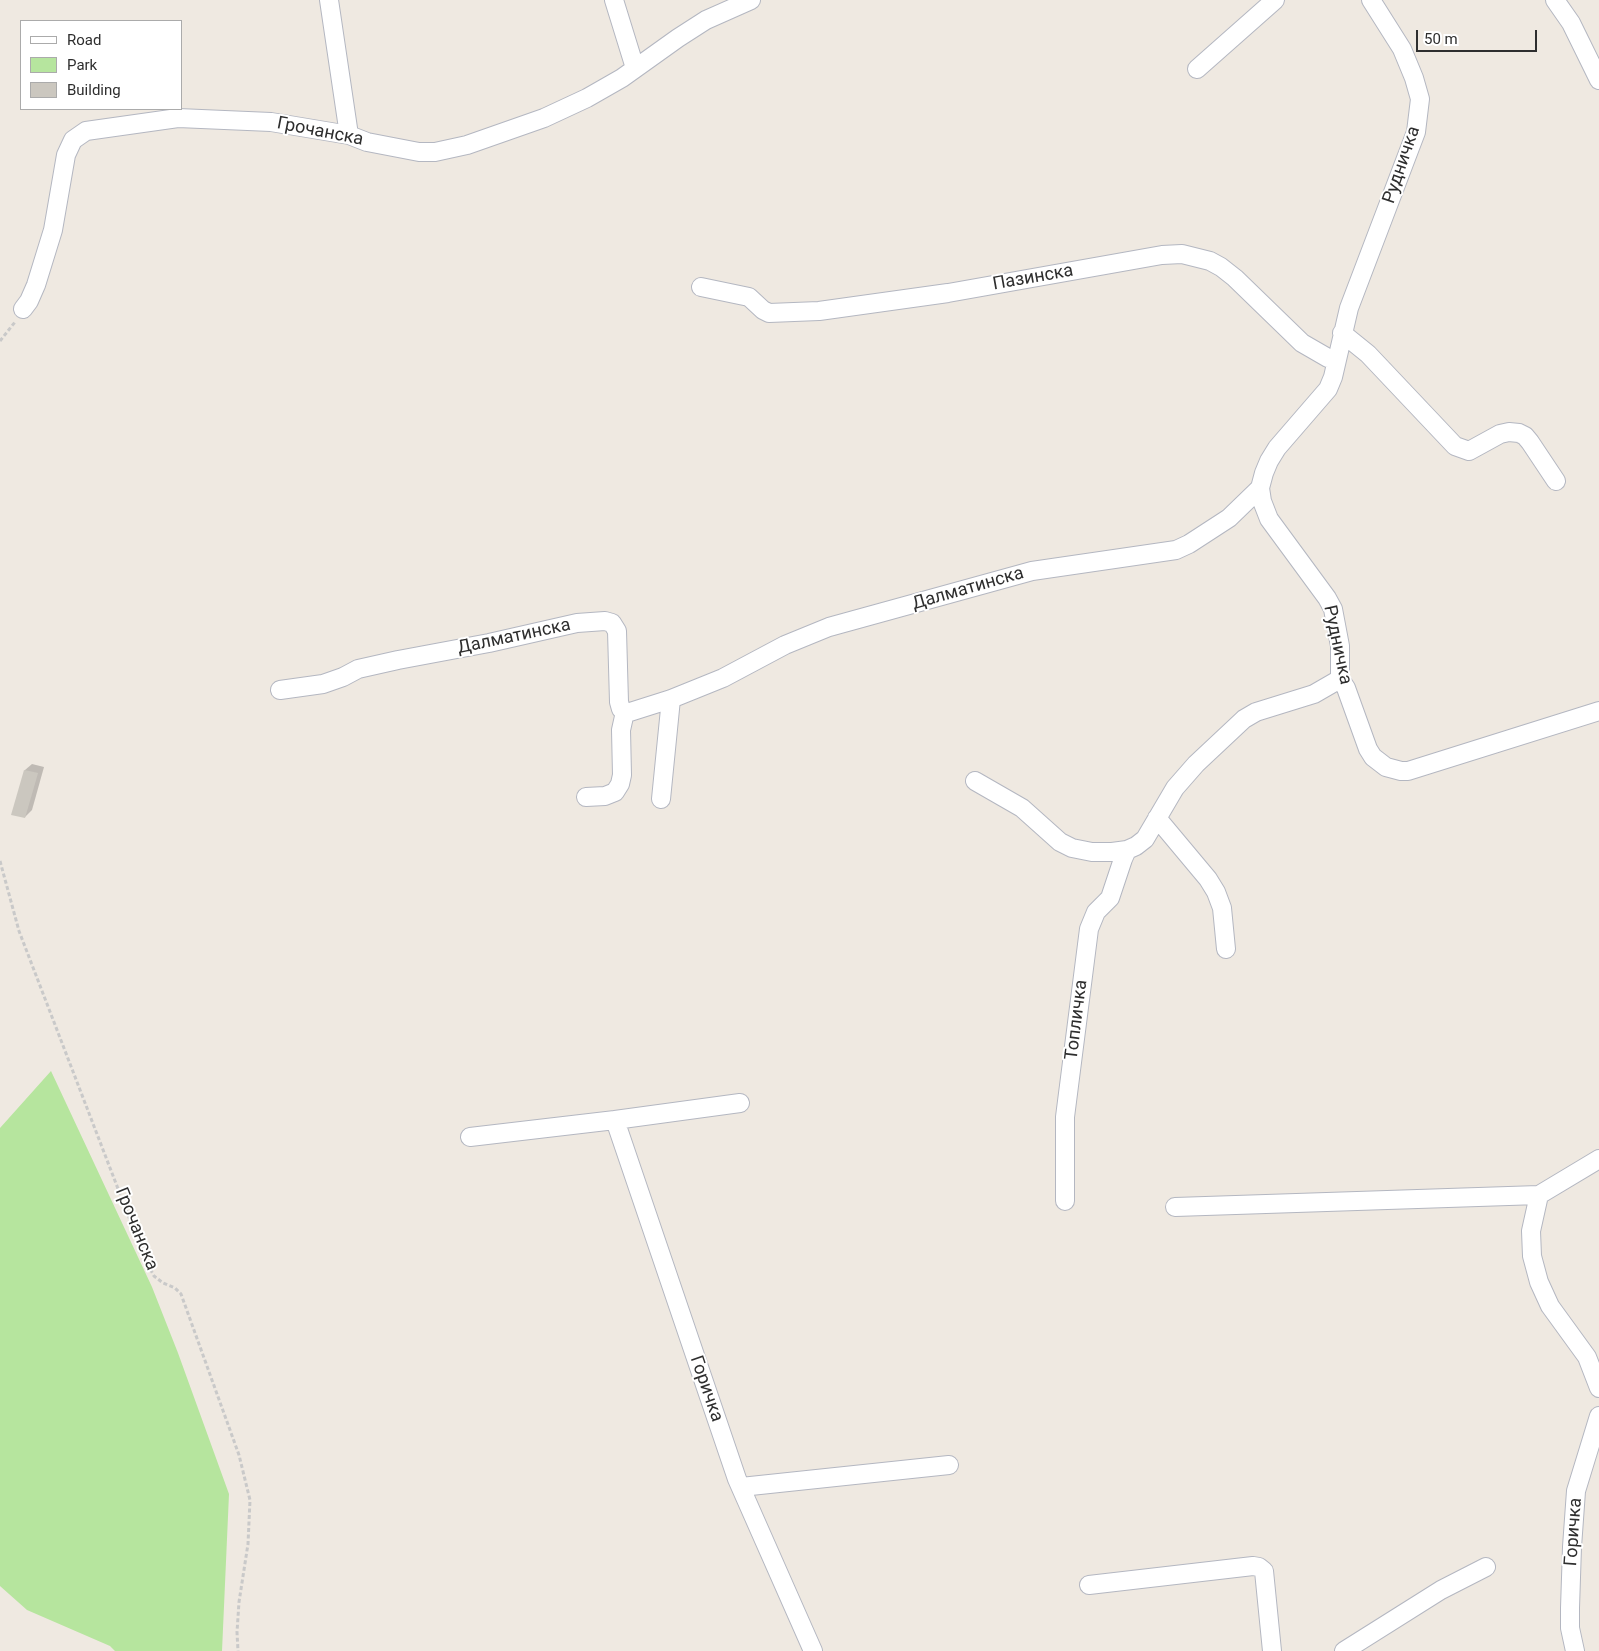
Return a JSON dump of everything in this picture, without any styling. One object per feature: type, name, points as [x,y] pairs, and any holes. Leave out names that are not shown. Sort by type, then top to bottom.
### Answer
[{"type":"street","points":[[329,0],[349,135]]},
{"type":"street","points":[[614,0],[635,68]]},
{"type":"street","name":"Грочанска","points":[[23,309],[36,285],[53,230],[66,155],[73,140],[86,131],[178,118],[271,122],[349,135],[368,142],[420,152],[435,152],[467,145],[544,118],[587,98],[622,78],[706,20],[751,0]]},
{"type":"street","points":[[1196,69],[1275,0]]},
{"type":"street","name":"Рудничка","points":[[1371,0],[1402,49],[1414,78],[1420,99],[1416,132],[1349,308],[1333,377],[1328,389],[1277,448],[1264,473],[1260,488],[1262,501],[1269,519],[1327,598],[1333,610],[1340,646],[1340,679],[1346,688],[1368,749],[1373,757],[1386,768],[1408,771],[1599,711]]},
{"type":"street","points":[[1555,0],[1571,23],[1599,80]]},
{"type":"street","name":"Пазинска","points":[[701,287],[749,297],[769,313],[820,311],[948,293],[1162,255],[1182,254],[1210,261],[1221,267],[1235,278],[1302,343],[1328,358],[1336,358]]},
{"type":"street","points":[[1342,334],[1368,354],[1455,446],[1469,451],[1500,434],[1509,432],[1519,433],[1530,442],[1556,481]]},
{"type":"street","name":"Далматинска","points":[[280,690],[323,684],[358,669],[398,660],[489,643],[577,623],[605,621],[612,623],[616,631],[619,702],[621,709],[625,712],[630,712],[671,699],[723,678],[785,645],[829,627],[1032,571],[1176,550],[1189,544],[1229,518],[1260,488]]},
{"type":"street","points":[[975,781],[1022,808],[1060,842],[1072,848],[1092,852],[1127,850],[1136,846],[1145,838],[1175,788],[1196,764],[1244,719],[1256,712],[1314,694],[1340,679]]},
{"type":"street","points":[[661,799],[671,699]]},
{"type":"street","points":[[586,797],[605,796],[615,792],[620,784],[622,776],[622,730],[625,712]]},
{"type":"street","points":[[1157,818],[1208,879],[1216,892],[1222,908],[1226,948]]},
{"type":"street","name":"Топличка","points":[[1065,1201],[1065,1117],[1089,929],[1096,912],[1110,898],[1122,859],[1127,850]]},
{"type":"street","points":[[470,1138],[740,1103]]},
{"type":"street","name":"Горичка","points":[[615,1120],[741,1487],[813,1651]]},
{"type":"street","points":[[1175,1207],[1539,1195],[1599,1159]]},
{"type":"street","points":[[1539,1195],[1531,1231],[1532,1256],[1539,1282],[1550,1306],[1587,1357],[1599,1388]]},
{"type":"street","name":"Горичка","points":[[1575,1651],[1570,1628],[1570,1608],[1576,1491],[1599,1416]]},
{"type":"street","points":[[741,1487],[949,1465]]},
{"type":"street","points":[[1089,1585],[1253,1566],[1260,1567],[1264,1571],[1272,1651]]},
{"type":"street","points":[[1344,1651],[1441,1590],[1486,1567]]},
{"type":"path","points":[[0,342],[23,309]]},
{"type":"path","name":"Грочанска","points":[[0,861],[19,931],[145,1259],[154,1276],[163,1284],[175,1288],[181,1294],[239,1455],[250,1500],[248,1544],[238,1609],[238,1651]]},
{"type":"green space","points":[[51,1071],[152,1287],[229,1494],[222,1651],[115,1651],[110,1646],[27,1610],[0,1586],[0,1128]]},
{"type":"building","points":[[24,770],[38,773],[25,818],[11,815]]}]
